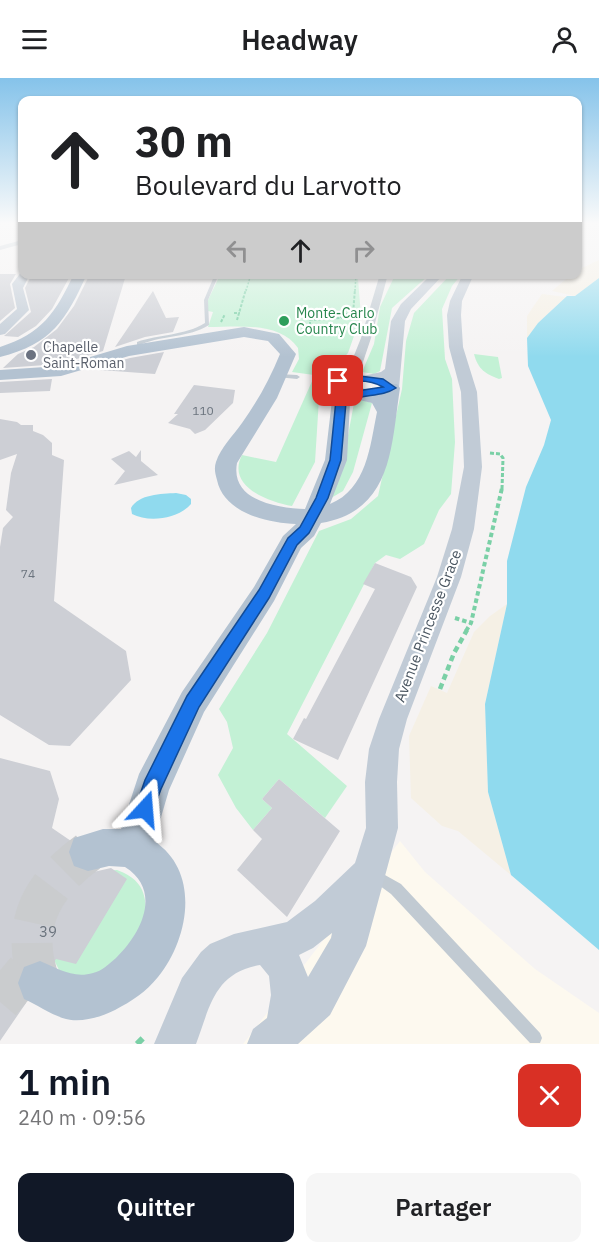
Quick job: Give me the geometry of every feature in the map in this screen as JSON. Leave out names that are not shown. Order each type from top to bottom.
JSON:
[{"type":"main road","points":[[0,358],[42,335],[58,320],[78,279]]},
{"type":"main road","points":[[0,386],[139,349],[233,333],[260,333],[278,340],[288,354],[279,376],[253,422],[228,459],[225,472],[229,485],[246,503],[262,511],[305,518],[331,514],[349,506],[363,494],[370,479],[392,378],[354,386],[341,400],[338,446],[331,478],[305,530],[292,542],[264,594],[193,702],[152,787],[133,849]]},
{"type":"main road","points":[[0,352],[18,347]]},
{"type":"main road","points":[[0,375],[61,371]]},
{"type":"main road","points":[[354,386],[383,402],[386,411]]},
{"type":"main road","points":[[40,983],[50,994],[69,1004],[92,1004],[116,994],[138,976],[155,952],[164,925],[166,898],[160,876],[150,861],[133,849],[118,846],[88,852]]},
{"type":"street","points":[[0,331],[23,310],[23,304],[16,288],[21,279]]},
{"type":"street","points":[[354,386],[354,364],[363,349],[382,279]]},
{"type":"street","points":[[392,378],[398,321],[405,307],[434,279]]},
{"type":"street","name":"Avenue Princesse Grace","points":[[275,1039],[316,1001],[347,946],[382,828],[381,782],[384,749],[393,719],[449,577],[468,504],[473,467],[469,392],[456,347],[454,315],[456,301],[467,279]]},
{"type":"street","points":[[182,1035],[198,989],[213,966],[243,948],[281,942],[299,936],[370,872]]},
{"type":"street","points":[[261,945],[273,951],[283,961],[290,978],[291,1004],[275,1039]]},
{"type":"lane","points":[[139,349],[139,343],[148,339],[192,331],[207,324],[206,300],[215,279]]},
{"type":"lane","points":[[279,376],[297,376]]},
{"type":"lane","points":[[370,872],[396,889],[535,1038]]},
{"type":"path","points":[[238,318],[250,279]]},
{"type":"path","points":[[310,325],[310,320],[341,318],[341,314],[353,314],[356,279]]},
{"type":"path","points":[[234,313],[240,313]]},
{"type":"path","points":[[221,321],[225,314]]},
{"type":"path","points":[[440,689],[454,653],[471,623],[502,490],[503,458],[500,454],[485,452]]},
{"type":"path","points":[[448,616],[471,623]]},
{"type":"shaded area","points":[[400,841],[425,872],[535,969],[599,1013],[599,1044],[243,1044]]},
{"type":"green space","name":"Monte-Carlo Country Club","points":[[218,279],[358,279],[361,316],[348,353],[320,383],[315,462],[292,506],[272,501],[252,491],[244,484],[239,466],[242,455],[276,462],[317,370],[314,375],[292,372],[299,359],[298,348],[280,333],[257,327],[208,327],[213,312],[208,311],[208,300]]},
{"type":"green space","points":[[393,279],[425,279],[392,308],[380,371],[374,374],[362,372],[374,344],[380,307]]},
{"type":"green space","points":[[446,279],[458,279],[452,286],[442,309],[445,359],[452,379],[455,442],[451,494],[439,510],[424,544],[400,559],[386,555],[375,563],[287,734],[347,786],[325,818],[279,779],[262,799],[272,808],[253,830],[236,808],[218,775],[233,748],[227,722],[219,709],[267,633],[319,531],[351,519],[378,496],[402,389],[406,341],[414,313]]},
{"type":"green space","points":[[474,354],[498,357],[502,378],[499,379],[486,373],[478,364]]},
{"type":"green space","points":[[359,399],[372,403],[353,472],[343,491],[326,501],[347,441],[354,403]]},
{"type":"green space","points":[[117,870],[135,880],[144,894],[146,930],[90,984],[60,972],[52,956],[103,871]]},
{"type":"sand","points":[[599,267],[599,278],[575,296],[552,291],[566,279],[582,279],[582,268]]},
{"type":"sand","points":[[542,294],[566,297],[538,323],[527,338],[527,316]]},
{"type":"sand","points":[[507,604],[485,704],[488,792],[511,875],[458,831],[442,826],[411,798],[409,736],[431,686],[447,693],[474,632],[490,616]]},
{"type":"water","points":[[599,278],[599,950],[511,875],[488,792],[485,704],[507,604],[507,561],[526,487],[544,445],[551,420],[528,366],[527,338],[538,323],[567,296],[575,296]]},
{"type":"water","points":[[176,493],[186,495],[191,499],[191,504],[179,513],[155,519],[132,514],[131,508],[145,497]]},
{"type":"building","points":[[0,274],[16,274],[10,284],[15,308],[0,321]]},
{"type":"building","points":[[30,279],[68,279],[52,309],[36,326],[18,337],[4,336],[31,312],[25,288]]},
{"type":"building","points":[[88,279],[125,279],[103,351],[60,364],[3,368],[18,354],[34,347],[57,329],[74,306]]},
{"type":"building","points":[[153,291],[166,318],[179,317],[173,332],[145,337],[115,347]]},
{"type":"building","points":[[164,352],[155,374],[100,370],[102,366],[130,358]]},
{"type":"building","points":[[52,379],[50,391],[0,393],[0,382]]},
{"type":"building","points":[[194,385],[235,390],[233,403],[205,430],[195,434],[190,429],[168,423],[178,414],[174,414]]},
{"type":"building","points":[[0,419],[21,425],[33,425],[33,431],[43,435],[52,443],[52,455],[64,460],[54,601],[126,651],[131,680],[70,746],[49,745],[0,715],[0,547],[3,528],[13,517],[6,510],[11,473],[17,454],[0,460]]},
{"type":"building","points":[[141,450],[141,461],[158,475],[114,485],[125,471],[111,459],[129,451],[136,457]]},
{"type":"building","points":[[375,563],[411,577],[417,587],[338,760],[293,739],[304,718],[306,719],[375,589],[363,584]]},
{"type":"building","points":[[0,758],[50,771],[59,799],[52,828],[71,841],[67,853],[73,868],[89,873],[111,868],[127,879],[76,964],[56,959],[53,964],[39,959],[22,966],[16,984],[22,1000],[26,1003],[0,1041]]},
{"type":"building","points":[[279,779],[340,831],[287,917],[237,870],[262,839],[253,830],[272,808],[262,799]]},
{"type":"tunnel","points":[[40,983],[32,943],[38,909],[58,879],[88,852]]},
{"type":"tunnel","points":[[0,1002],[32,964]]},
{"type":"place","name":"Monte-Carlo Country Club","points":[[284,321]]},
{"type":"place","name":"Chapelle Saint-Roman","points":[[31,355]]},
{"type":"route","points":[[145,809],[152,787],[193,702],[264,594],[292,542],[305,530],[322,498],[336,460],[341,400],[353,394],[375,393],[391,388],[380,381],[368,379],[346,378],[338,381]]}]
